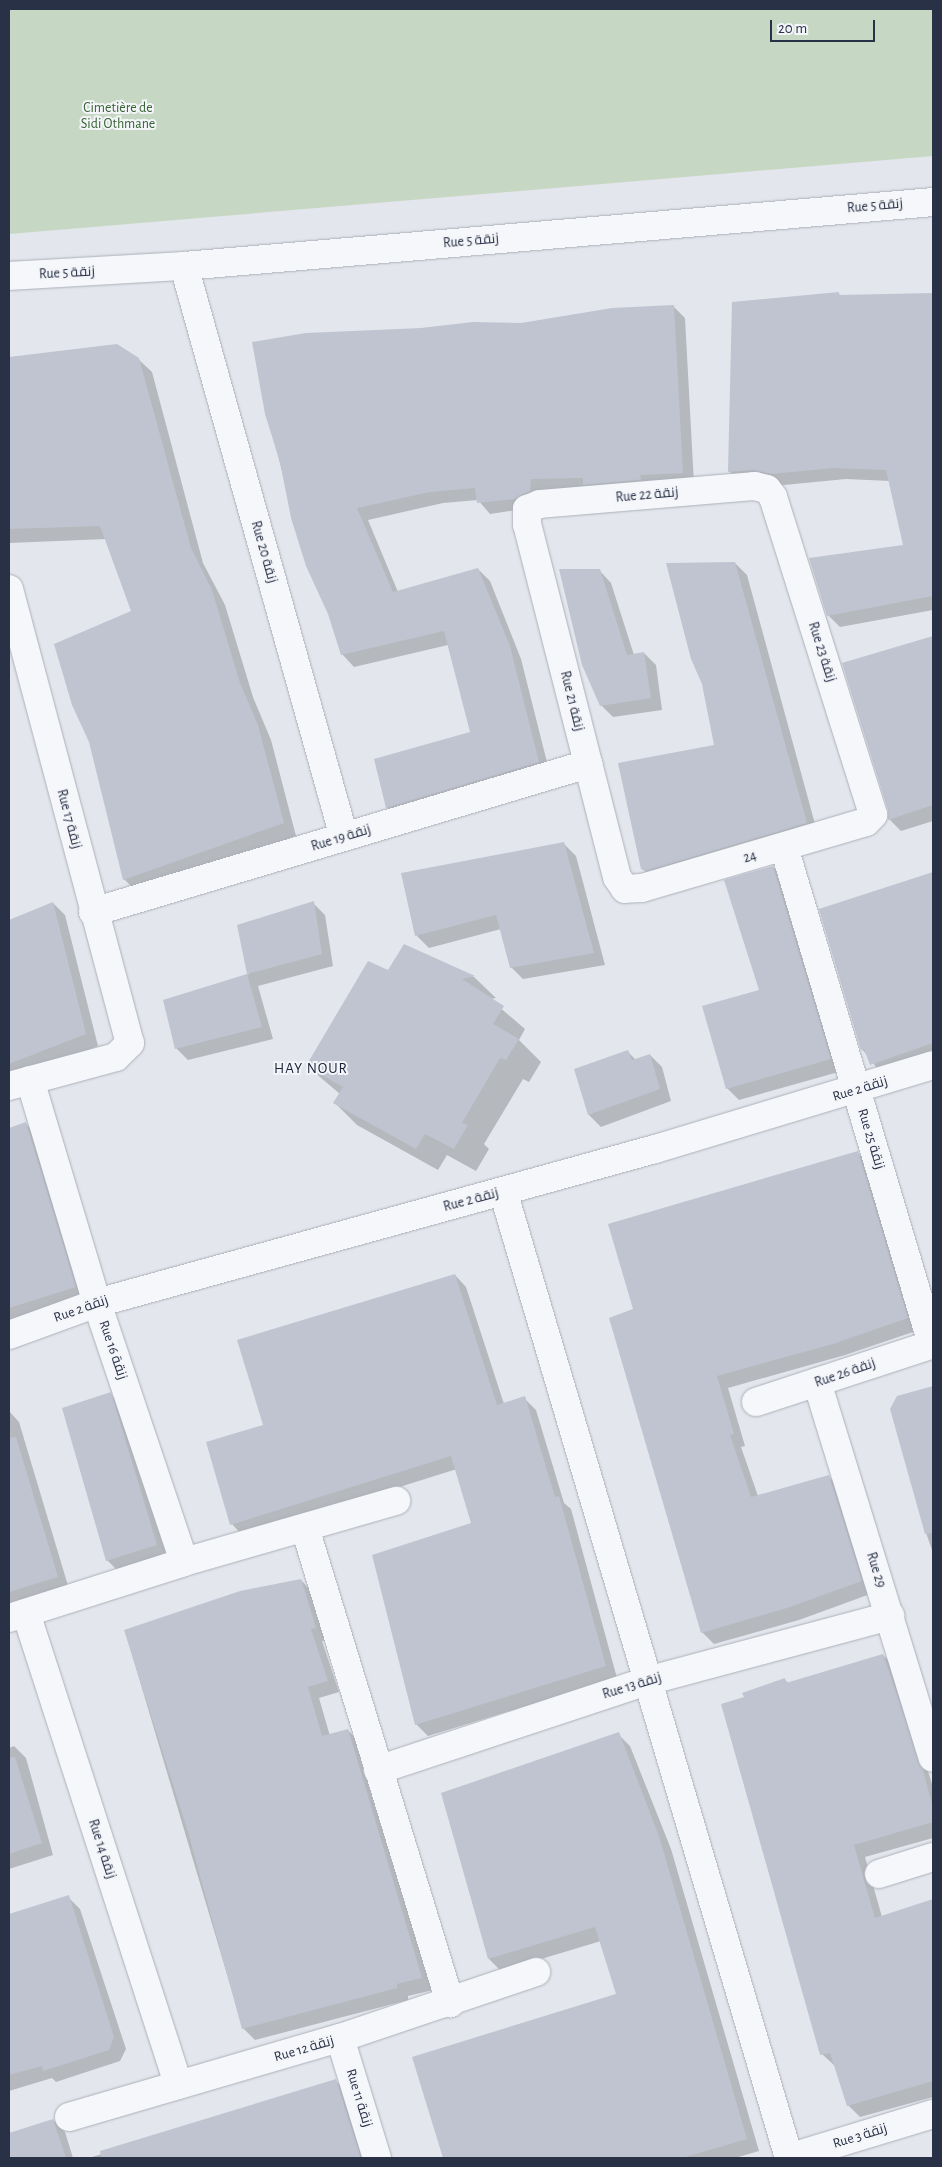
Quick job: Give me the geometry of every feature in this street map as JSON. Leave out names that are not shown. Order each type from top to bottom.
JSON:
[{"type":"street","name":"Rue 5 زنقة","points":[[9,276],[184,266],[933,202]]},
{"type":"street","name":"Rue 20 زنقة","points":[[184,266],[344,838]]},
{"type":"street","name":"Rue 22 زنقة","points":[[527,509],[540,504],[754,486],[767,489]]},
{"type":"street","name":"Rue 23 زنقة","points":[[767,489],[773,498],[873,812],[872,818]]},
{"type":"street","name":"Rue 21 زنقة","points":[[527,509],[527,525],[617,877],[626,889]]},
{"type":"street","name":"Rue 17 زنقة","points":[[9,589],[93,912],[128,1035],[128,1047]]},
{"type":"street","name":"Rue 19 زنقة","points":[[93,912],[588,764]]},
{"type":"street","name":"24","points":[[626,889],[642,888],[784,847],[866,822],[872,818]]},
{"type":"street","name":"Rue 25 زنقة","points":[[784,847],[933,1344]]},
{"type":"street","name":"Rue 16 زنقة","points":[[128,1047],[116,1057],[19,1083],[97,1303],[184,1562]]},
{"type":"street","name":"Rue 2 زنقة","points":[[9,1335],[97,1303],[503,1192],[857,1091],[933,1065]]},
{"type":"street","points":[[503,1192],[789,2158]]},
{"type":"street","name":"Rue 26 زنقة","points":[[756,1402],[933,1344]]},
{"type":"street","name":"Rue 29","points":[[817,1382],[933,1758]]},
{"type":"street","points":[[17,1616],[184,1562],[396,1501]]},
{"type":"street","points":[[305,1528],[450,2003]]},
{"type":"street","name":"Rue 14 زنقة","points":[[17,1616],[178,2085]]},
{"type":"street","name":"Rue 13 زنقة","points":[[378,1770],[647,1681],[890,1616]]},
{"type":"street","points":[[879,1874],[933,1857]]},
{"type":"street","name":"Rue 12 زنقة","points":[[69,2117],[340,2038],[450,2003],[536,1972]]},
{"type":"street","name":"Rue 11 زنقة","points":[[340,2038],[377,2158]]},
{"type":"street","name":"Rue 3 زنقة","points":[[789,2158],[933,2114]]},
{"type":"green space","name":"Cimetière de Sidi Othmane","points":[[9,9],[933,9],[933,156],[9,234]]},
{"type":"building","points":[[839,292],[839,295],[933,293],[933,596],[827,616],[809,558],[903,545],[886,470],[833,468],[771,474],[753,470],[728,472],[732,302]]},
{"type":"building","points":[[674,305],[683,473],[640,475],[641,480],[583,485],[583,478],[531,479],[530,491],[515,499],[477,503],[475,488],[430,492],[357,508],[393,592],[478,568],[510,646],[539,762],[386,808],[374,759],[470,732],[444,631],[341,655],[328,614],[306,566],[291,518],[280,462],[265,414],[252,342],[306,333],[421,328],[473,322],[521,323],[612,308]]},
{"type":"building","points":[[117,344],[139,358],[191,548],[212,590],[240,683],[258,725],[284,823],[123,880],[89,742],[72,705],[54,644],[131,611],[100,526],[9,529],[9,357]]},
{"type":"building","points":[[735,562],[807,823],[646,871],[641,869],[618,763],[714,745],[702,684],[691,659],[666,563]]},
{"type":"building","points":[[559,569],[600,569],[627,655],[644,652],[651,698],[600,706],[582,665]]},
{"type":"building","points":[[933,636],[933,805],[888,820],[888,810],[842,663]]},
{"type":"building","points":[[564,842],[594,953],[510,968],[496,915],[415,936],[401,873]]},
{"type":"building","points":[[773,866],[831,1059],[726,1089],[702,1006],[759,990],[724,880]]},
{"type":"building","points":[[933,872],[933,1043],[870,1065],[864,1049],[861,1050],[819,909]]},
{"type":"building","points":[[314,901],[322,954],[247,974],[237,925]]},
{"type":"building","points":[[53,902],[86,1034],[9,1064],[9,920]]},
{"type":"building","points":[[404,944],[475,976],[462,979],[504,1006],[493,1024],[519,1039],[506,1060],[500,1058],[462,1123],[468,1125],[454,1149],[425,1134],[416,1149],[333,1103],[343,1087],[306,1066],[368,961],[388,970]]},
{"type":"building","points":[[247,974],[262,1027],[175,1049],[163,1000]]},
{"type":"building","points":[[628,1050],[632,1060],[650,1054],[660,1089],[588,1115],[574,1069]]},
{"type":"building","points":[[26,1122],[76,1287],[9,1308],[9,1128]]},
{"type":"building","points":[[858,1151],[908,1318],[833,1344],[717,1376],[734,1434],[730,1435],[751,1497],[829,1475],[862,1581],[787,1608],[701,1633],[609,1318],[633,1309],[608,1224]]},
{"type":"building","points":[[455,1274],[497,1405],[525,1396],[555,1497],[559,1496],[606,1666],[415,1725],[372,1555],[471,1523],[451,1456],[230,1525],[206,1442],[263,1425],[237,1340]]},
{"type":"building","points":[[933,1386],[933,1533],[925,1534],[890,1409],[897,1396]]},
{"type":"building","points":[[111,1392],[157,1545],[106,1561],[62,1408]]},
{"type":"building","points":[[16,1437],[58,1577],[9,1592],[9,1438]]},
{"type":"building","points":[[301,1579],[316,1628],[311,1629],[328,1681],[308,1687],[322,1736],[348,1729],[422,1978],[397,1984],[397,1988],[242,2029],[188,1832],[124,1630],[240,1591]]},
{"type":"building","points":[[883,1654],[923,1770],[933,1808],[933,1822],[854,1845],[875,1918],[933,1899],[933,2081],[847,2106],[830,2053],[820,2055],[721,1704],[744,1697],[742,1693],[785,1678],[786,1683]]},
{"type":"building","points":[[619,1732],[659,1836],[747,2139],[682,2158],[443,2158],[412,2057],[616,1994],[595,1927],[488,1959],[441,1793]]},
{"type":"building","points":[[15,1757],[42,1843],[9,1854],[9,1758]]},
{"type":"building","points":[[69,1895],[114,2037],[109,2050],[43,2071],[42,2066],[9,2075],[9,1914]]},
{"type":"building","points":[[336,2079],[361,2158],[101,2158],[100,2151]]},
{"type":"building","points":[[53,2119],[66,2158],[9,2158],[9,2133]]},
{"type":"district","name":"HAY NOUR","points":[[311,1069]]}]
